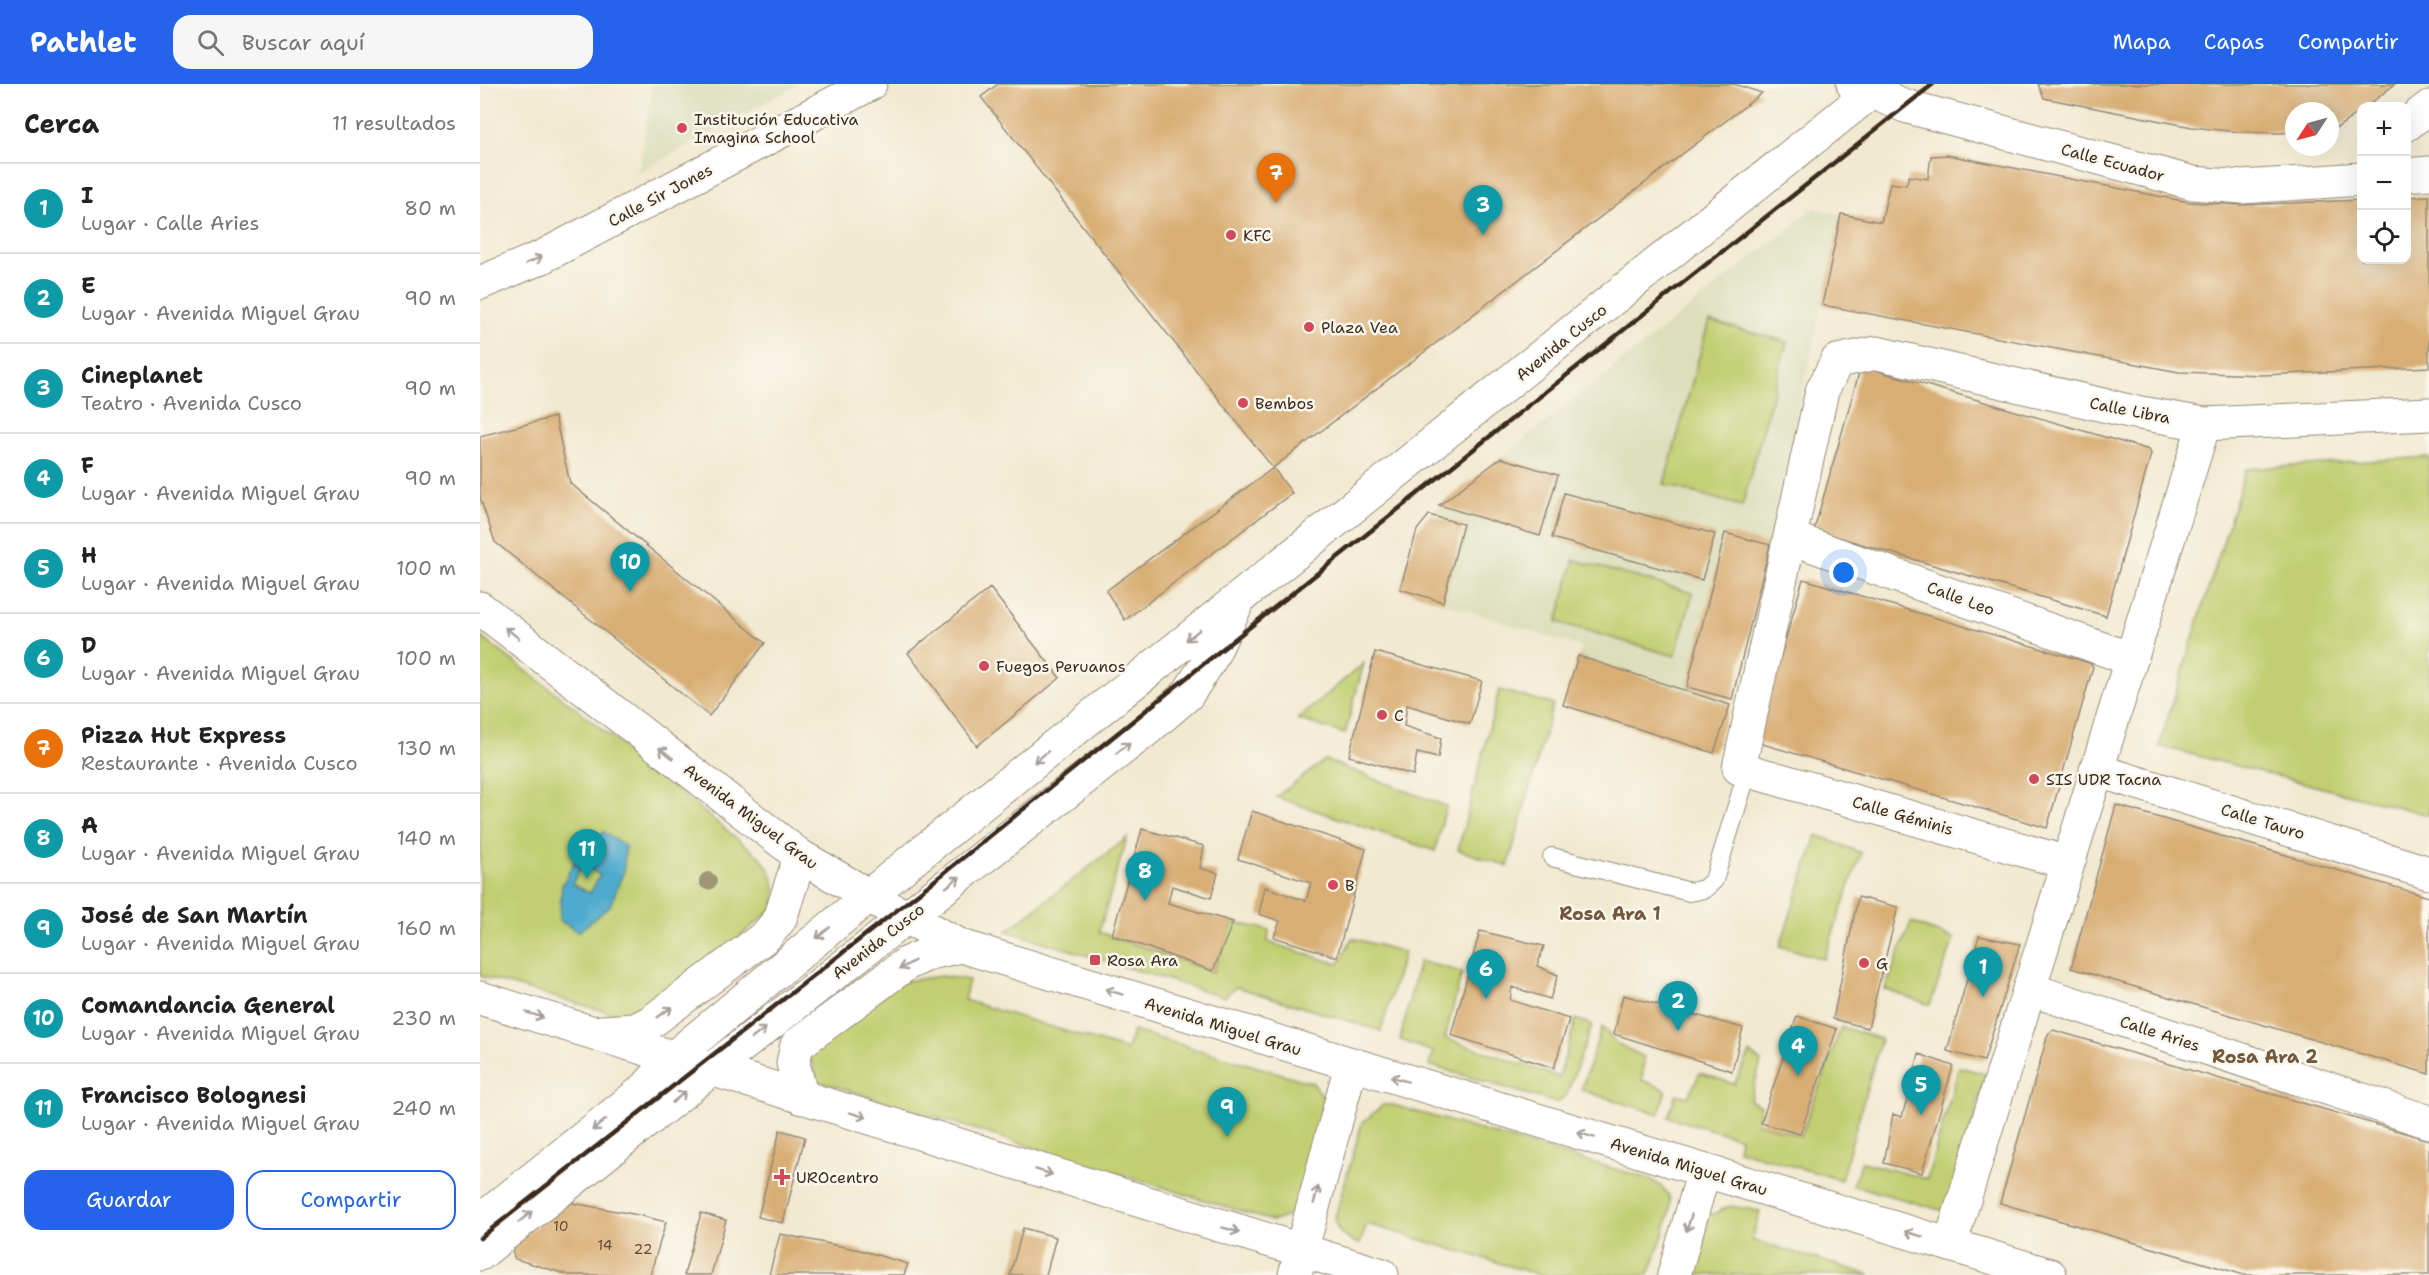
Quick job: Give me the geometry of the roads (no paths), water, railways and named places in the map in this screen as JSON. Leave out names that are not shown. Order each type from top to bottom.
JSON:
[{"type":"main road","name":"Calle Sir Jones","points":[[480,283],[542,257],[870,84]]},
{"type":"main road","name":"Calle Ecuador","points":[[1868,87],[1905,106],[2193,183],[2242,187],[2349,180]]},
{"type":"main road","name":"Avenida Cusco","points":[[480,1221],[645,1089],[673,1058],[868,896],[1868,87]]},
{"type":"main road","points":[[2411,121],[2429,107]]},
{"type":"main road","points":[[2349,180],[2357,167]]},
{"type":"main road","points":[[2411,175],[2429,173]]},
{"type":"main road","name":"Calle Libra","points":[[1791,537],[1822,391],[1836,361],[1877,353],[2129,411],[2204,424],[2429,414]]},
{"type":"main road","points":[[1950,1245],[2204,424]]},
{"type":"main road","points":[[1743,769],[1791,537]]},
{"type":"main road","name":"Calle Leo","points":[[1791,537],[2131,659]]},
{"type":"main road","name":"Avenida Cusco","points":[[480,1254],[712,1069],[1145,731],[1187,695],[1211,658],[1239,598]]},
{"type":"main road","name":"Avenida Miguel Grau","points":[[480,608],[800,856],[907,918],[962,945],[1351,1065],[2050,1275]]},
{"type":"main road","name":"Calle Géminis","points":[[1743,769],[2068,863]]},
{"type":"main road","name":"Calle Tauro","points":[[2097,770],[2429,873]]},
{"type":"main road","points":[[591,1032],[634,1029],[651,1022],[766,936],[780,919],[800,856]]},
{"type":"main road","points":[[802,1098],[793,1063],[797,1045],[906,964],[930,953],[962,945]]},
{"type":"main road","name":"Calle Aries","points":[[2029,989],[2429,1122]]},
{"type":"main road","points":[[480,998],[802,1098],[1298,1263],[1382,1275]]},
{"type":"main road","points":[[1298,1263],[1351,1065]]},
{"type":"main road","points":[[1674,1275],[1704,1171]]},
{"type":"lane","points":[[1552,857],[1690,892],[1704,889],[1714,880],[1743,769]]},
{"type":"water","points":[[604,832],[625,846],[624,871],[610,906],[578,932],[559,920],[562,885],[576,859]],"holes":[[[582,866],[600,875],[590,893],[572,884]]]},
{"type":"railway","points":[[480,1238],[939,877],[1933,84]]},
{"type":"place","name":"Institución Educativa Imagina School","points":[[682,128]]},
{"type":"place","name":"Pizza Hut Express","points":[[1276,203]]},
{"type":"place","name":"KFC","points":[[1231,235]]},
{"type":"place","name":"Cineplanet","points":[[1483,235]]},
{"type":"place","name":"Plaza Vea","points":[[1309,327]]},
{"type":"place","name":"Bembos","points":[[1243,403]]},
{"type":"place","name":"Comandancia General","points":[[630,592]]},
{"type":"place","name":"Fuegos Peruanos","points":[[984,666]]},
{"type":"place","name":"C","points":[[1382,715]]},
{"type":"place","name":"SIS UDR Tacna","points":[[2034,779]]},
{"type":"place","name":"Francisco Bolognesi","points":[[587,879]]},
{"type":"place","name":"B","points":[[1333,885]]},
{"type":"place","name":"A","points":[[1145,901]]},
{"type":"place","name":"Rosa Ara","points":[[1095,960]]},
{"type":"place","name":"G","points":[[1864,963]]},
{"type":"place","name":"I","points":[[1983,997]]},
{"type":"place","name":"D","points":[[1486,999]]},
{"type":"place","name":"E","points":[[1678,1031]]},
{"type":"place","name":"F","points":[[1798,1076]]},
{"type":"place","name":"H","points":[[1921,1115]]},
{"type":"place","name":"José de San Martín","points":[[1227,1137]]},
{"type":"place","name":"UROcentro","points":[[782,1177]]},
{"type":"district","name":"Rosa Ara 1","points":[[1610,914]]},
{"type":"district","name":"Rosa Ara 2","points":[[2265,1057]]}]
